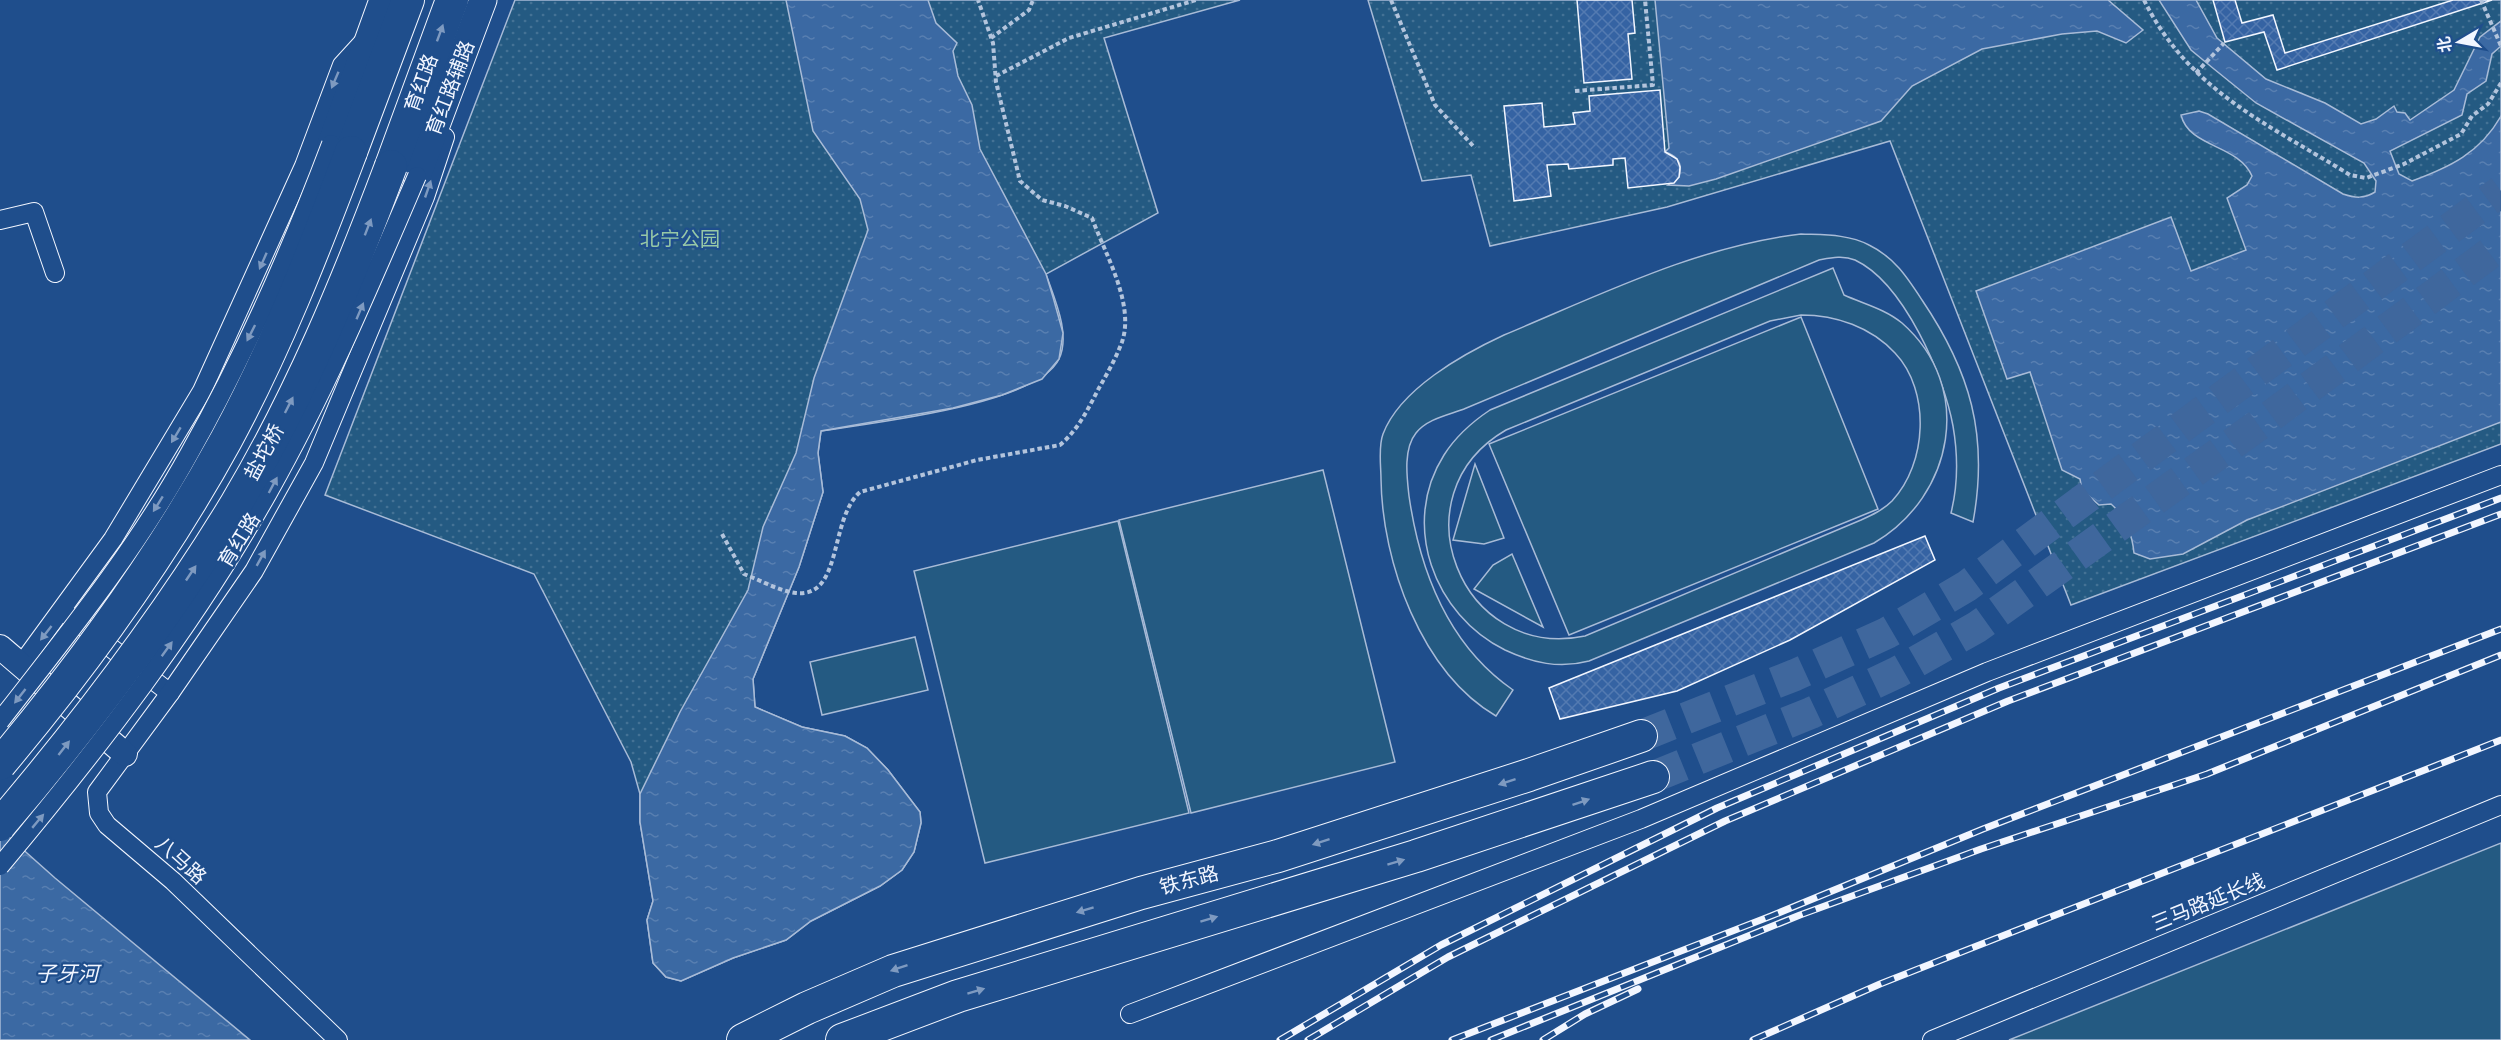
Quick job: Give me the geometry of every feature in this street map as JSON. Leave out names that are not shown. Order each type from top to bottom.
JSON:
[{"type":"highway","name":"育红路","points":[[341,148],[408,0]]},
{"type":"highway","name":"育红路","points":[[404,171],[452,0]]},
{"type":"highway","name":"盐坨桥","points":[[0,764],[127,600],[175,526],[221,448],[302,279],[341,148]]},
{"type":"highway","name":"盐坨桥","points":[[0,825],[103,699],[236,504],[308,369],[356,260],[404,171]]},
{"type":"highway","name":"铁东路","points":[[743,1040],[835,994],[893,971],[1142,893],[1278,856],[1529,776],[1641,736]]},
{"type":"highway","points":[[843,1040],[958,996],[1448,846],[1653,777]]},
{"type":"main road","points":[[341,148],[370,34],[383,0]]},
{"type":"main road","name":"育红路辅路","points":[[404,171],[461,59],[483,0]]},
{"type":"street","points":[[21,665],[63,611],[113,539],[202,390],[304,166],[342,65],[370,34]]},
{"type":"street","name":"八马路","points":[[338,1040],[173,881],[107,825],[99,813],[98,792],[254,571],[314,463],[425,197],[454,110],[461,59]]},
{"type":"street","name":"育红路","points":[[0,722],[97,597],[189,454],[341,148]]},
{"type":"street","name":"育红路","points":[[0,866],[71,781],[175,638],[268,493],[345,345],[404,171]]},
{"type":"street","points":[[0,220],[34,212],[55,273]]},
{"type":"street","points":[[1130,1014],[1641,819],[1987,672],[2501,475]]},
{"type":"street","points":[[63,611],[170,693]]},
{"type":"street","points":[[0,647],[125,754]]},
{"type":"street","name":"三马路延长线","points":[[1932,1040],[2501,805]]},
{"type":"path","points":[[722,534],[744,574],[794,592],[807,592],[825,582],[831,570],[842,518],[853,498],[860,492],[977,460],[1060,445],[1070,436],[1083,417],[1122,342],[1125,322],[1120,294],[1092,218],[1042,200],[1020,181],[996,76],[991,38],[978,0]]},
{"type":"path","points":[[991,38],[1029,10],[1033,0]]},
{"type":"path","points":[[996,76],[1069,38],[1196,0]]},
{"type":"path","points":[[1391,0],[1435,105],[1475,148]]},
{"type":"path","points":[[1575,91],[1653,85],[1645,0]]},
{"type":"path","points":[[2144,0],[2169,42],[2196,73],[2226,100],[2350,175],[2366,177],[2404,164],[2461,134],[2472,116],[2488,104],[2501,83]]},
{"type":"path","points":[[2481,0],[2501,46]]},
{"type":"path","points":[[2196,73],[2224,43]]},
{"type":"green space","name":"北宁公园","points":[[515,0],[1240,0],[1104,38],[1158,213],[1046,274],[1060,316],[1063,339],[1059,359],[1044,375],[1019,389],[987,400],[912,417],[821,431],[818,453],[823,492],[799,567],[753,679],[755,707],[802,727],[845,736],[867,748],[888,770],[920,812],[921,823],[914,852],[902,870],[880,886],[811,921],[786,940],[733,958],[681,981],[666,977],[653,963],[647,920],[653,901],[640,822],[640,794],[631,762],[534,574],[325,495]]},
{"type":"green space","points":[[1368,0],[2501,0],[2501,444],[2071,605],[1890,141],[1667,207],[1490,246],[1471,175],[1422,181]]},
{"type":"green space","points":[[1801,234],[1827,235],[1861,241],[1886,255],[1905,276],[1939,326],[1963,379],[1972,405],[1977,432],[1979,461],[1973,522],[1951,513],[1957,470],[1953,426],[1941,382],[1919,333],[1905,309],[1873,272],[1855,260],[1837,257],[1819,260],[1438,418],[1426,424],[1416,433],[1409,447],[1407,472],[1409,496],[1421,552],[1441,605],[1454,629],[1490,672],[1513,690],[1496,716],[1470,697],[1447,672],[1427,644],[1398,579],[1383,511],[1380,462],[1381,439],[1391,418],[1403,402],[1434,375],[1470,352],[1504,335],[1650,274],[1687,261],[1763,240]]},
{"type":"green space","points":[[1833,268],[1844,295],[1895,318],[1925,349],[1940,378],[1946,408],[1945,439],[1937,470],[1922,498],[1901,523],[1874,543],[1589,661],[1567,664],[1546,663],[1515,655],[1480,634],[1459,614],[1443,591],[1431,565],[1425,538],[1425,510],[1431,482],[1444,455],[1454,442],[1490,410]],"holes":[[[1801,315],[1840,320],[1875,336],[1895,353],[1907,369],[1915,387],[1920,427],[1918,448],[1904,486],[1889,504],[1861,520],[1585,636],[1541,637],[1505,624],[1476,599],[1457,567],[1449,531],[1454,493],[1472,459],[1506,430],[1770,321]]]},
{"type":"green space","points":[[1801,317],[1878,509],[1569,635],[1489,444]]},
{"type":"green space","points":[[1475,464],[1504,538],[1484,544],[1453,540]]},
{"type":"green space","points":[[1323,470],[1395,762],[1191,813],[1119,520]]},
{"type":"green space","points":[[1118,521],[1189,813],[985,863],[914,571]]},
{"type":"green space","points":[[1512,554],[1543,627],[1474,589],[1493,565]]},
{"type":"green space","points":[[915,637],[928,690],[822,715],[810,662]]},
{"type":"green space","points":[[2501,843],[2501,1040],[2009,1040]]},
{"type":"water","points":[[786,0],[928,0],[936,23],[957,43],[953,51],[958,76],[972,105],[980,149],[1046,274],[1063,333],[1059,359],[1042,379],[1002,395],[953,408],[821,431],[818,453],[823,492],[799,567],[753,679],[755,707],[802,727],[845,736],[867,748],[888,770],[920,812],[921,823],[914,852],[902,870],[880,886],[811,921],[786,940],[733,958],[681,981],[666,977],[653,963],[647,920],[653,901],[640,822],[640,794],[680,712],[748,590],[763,527],[796,453],[814,378],[868,230],[860,199],[813,131]]},
{"type":"water","points":[[1655,0],[2108,0],[2143,30],[2126,43],[2097,31],[2062,34],[1982,49],[1912,86],[1881,121],[1716,179],[1689,186],[1668,185],[1679,177],[1680,164],[1676,158],[1665,152],[1669,148]]},
{"type":"water","points":[[2159,0],[2196,0],[2217,38],[2266,79],[2325,103],[2361,124],[2376,119],[2394,106],[2397,112],[2405,113],[2410,120],[2454,90],[2480,37],[2501,21],[2501,46],[2492,54],[2486,81],[2467,94],[2462,115],[2390,151],[2399,174],[2412,181],[2451,164],[2474,149],[2493,129],[2501,116],[2501,422],[2247,520],[2183,554],[2150,559],[2134,553],[2132,539],[2121,514],[2111,504],[2099,505],[2082,490],[2080,479],[2062,470],[2030,372],[2007,379],[1976,291],[2171,217],[2191,271],[2246,250],[2227,198],[2247,185],[2252,176],[2236,158],[2194,134],[2186,126],[2181,115],[2199,111],[2208,114],[2343,194],[2355,197],[2367,196],[2375,192],[2376,181],[2364,163],[2256,103],[2191,50]]},
{"type":"water","name":"子牙河","points":[[0,829],[55,878],[250,1040],[0,1040]]},
{"type":"building","points":[[1577,0],[1632,0],[1635,33],[1628,34],[1632,79],[1584,83]]},
{"type":"building","points":[[2213,0],[2235,0],[2242,23],[2273,15],[2285,53],[2453,0],[2492,0],[2277,70],[2264,32],[2225,42]]},
{"type":"building","points":[[1660,90],[1665,152],[1677,159],[1680,167],[1679,177],[1674,183],[1628,188],[1625,158],[1613,159],[1613,165],[1569,169],[1568,164],[1547,165],[1551,196],[1514,201],[1504,106],[1542,103],[1544,127],[1575,124],[1573,113],[1590,111],[1589,96]]},
{"type":"building","points":[[1925,536],[1935,560],[1790,640],[1677,691],[1560,719],[1549,688]]},
{"type":"tunnel","points":[[1641,736],[1795,675],[1887,633],[1967,586],[2501,191]]},
{"type":"tunnel","points":[[1653,777],[1811,713],[1898,672],[1977,627],[2260,424],[2501,245]]},
{"type":"railway","points":[[1280,1040],[1441,945],[1717,808],[1999,688],[2501,498]]},
{"type":"railway","points":[[1308,1040],[1448,957],[1725,821],[2008,701],[2501,514]]},
{"type":"railway","points":[[1452,1040],[1771,916],[1983,829],[2501,629]]},
{"type":"railway","points":[[1491,1040],[1800,915],[1981,849],[2207,774],[2501,655]]},
{"type":"railway","points":[[1753,1040],[1880,984],[2501,740]]},
{"type":"railway","points":[[1543,1040],[1585,1014],[1638,989]]}]
